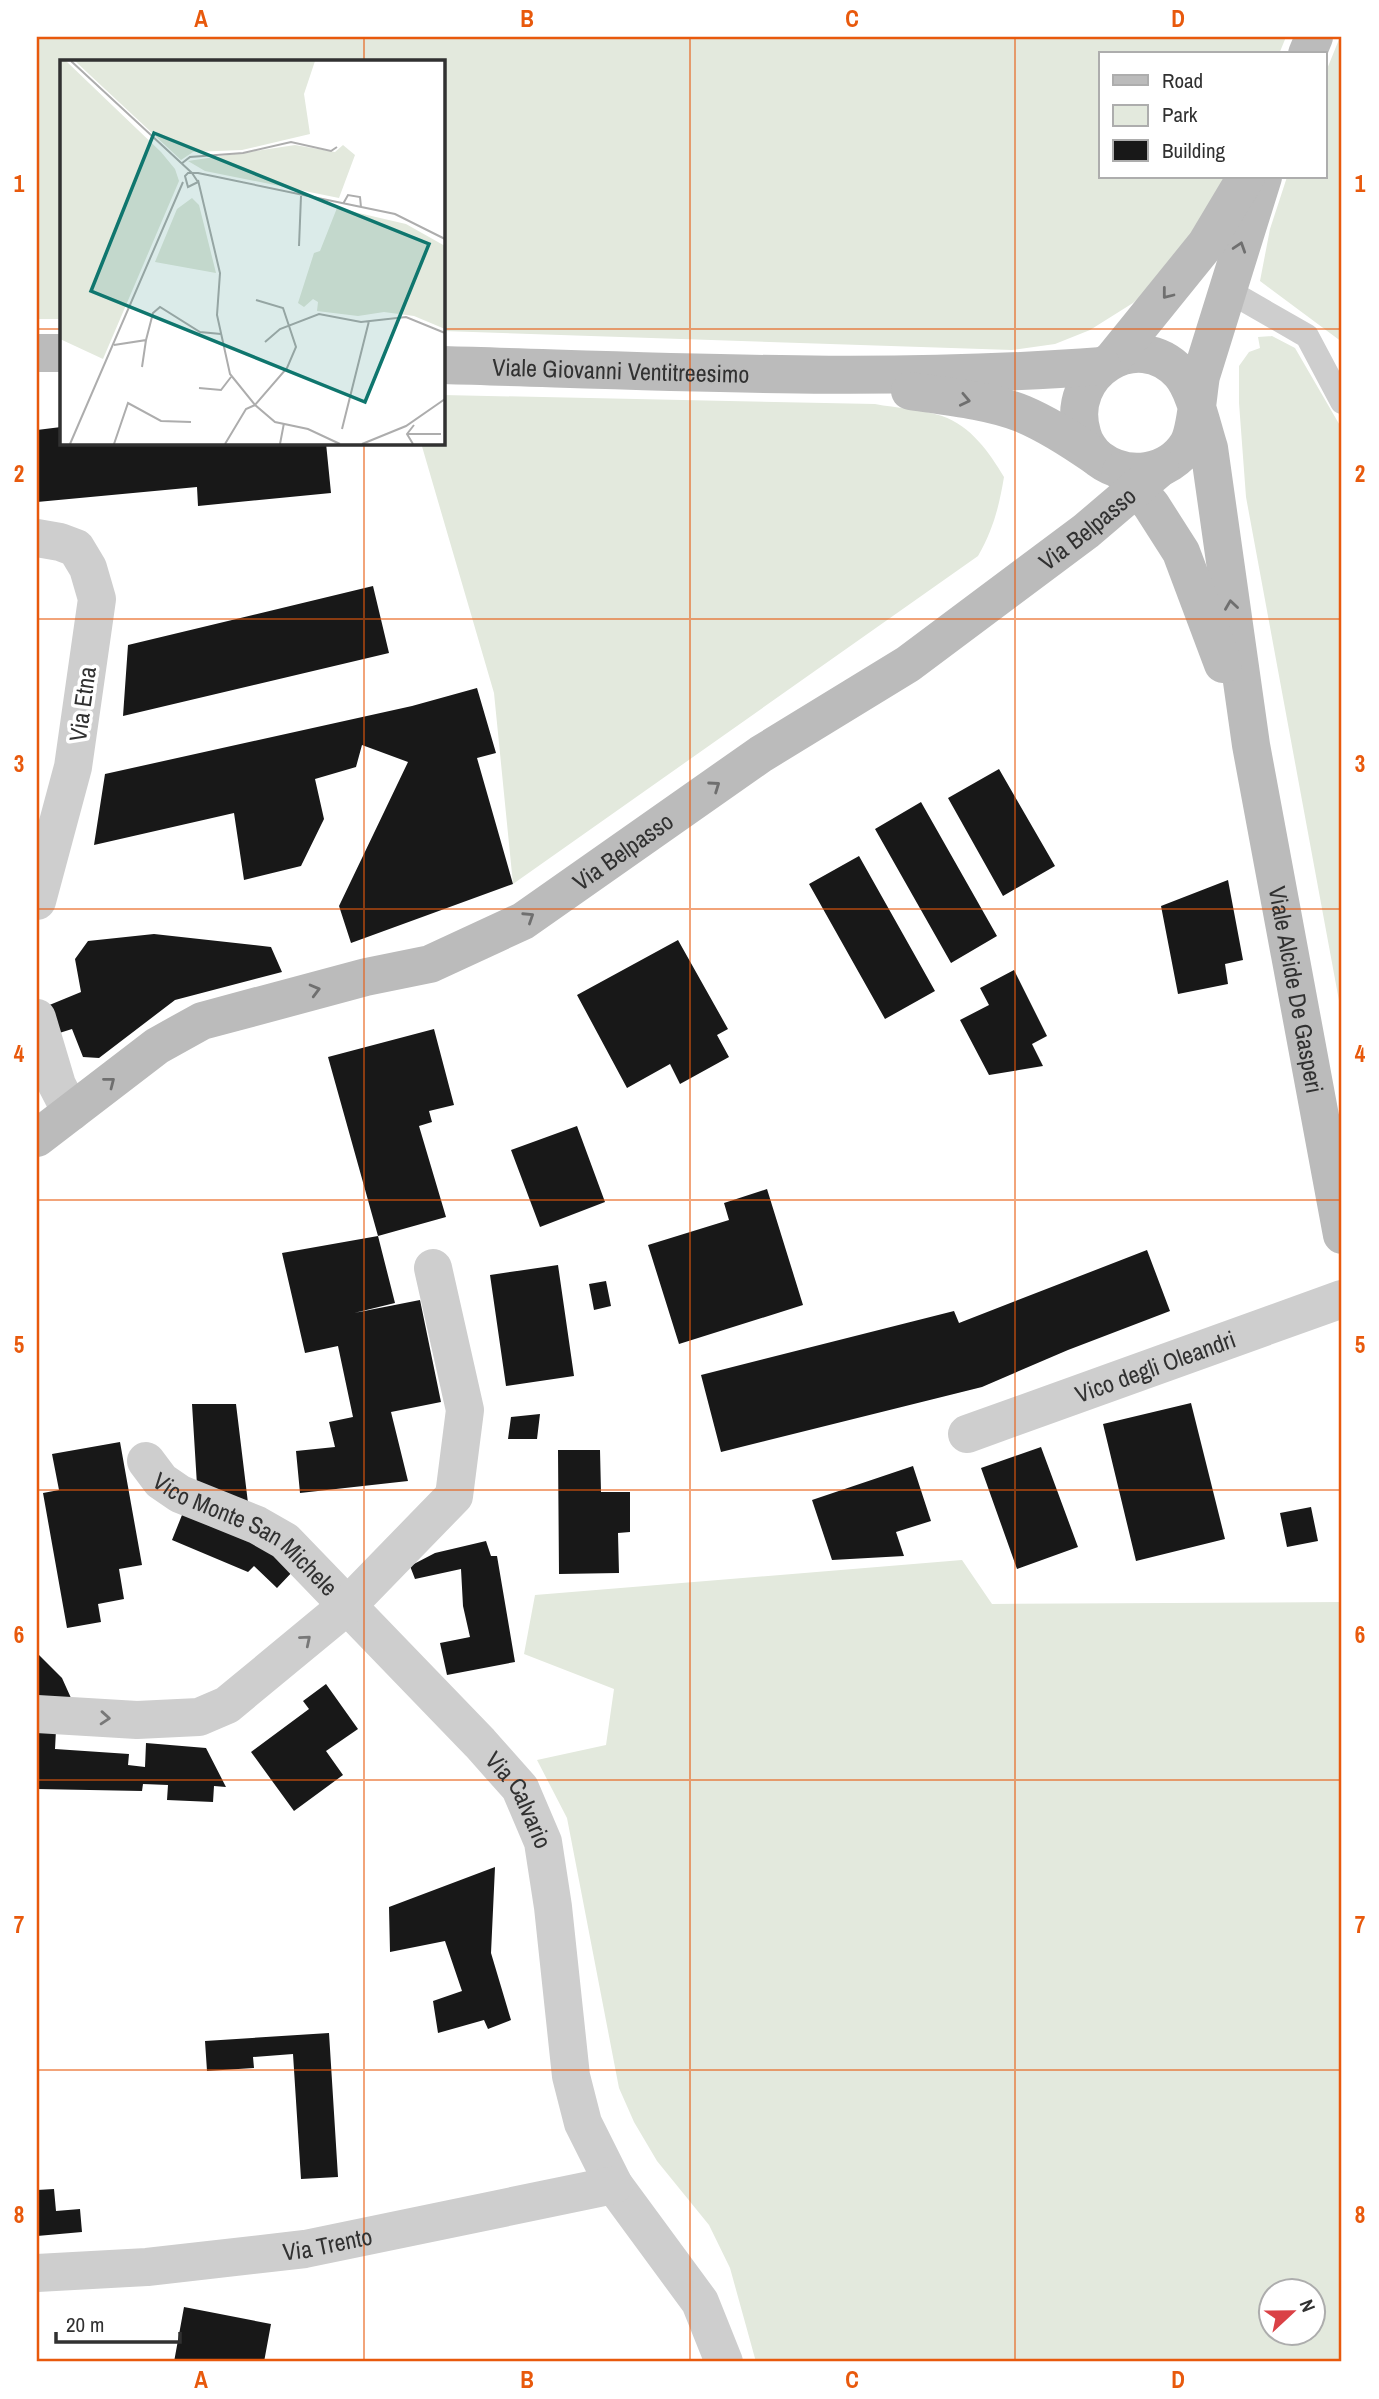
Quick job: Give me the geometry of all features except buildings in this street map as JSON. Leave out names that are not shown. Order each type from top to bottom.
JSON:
[{"type":"main road","points":[[1245,178],[1206,244],[1088,381],[1079,399],[1078,419],[1083,439],[1128,471],[1181,552],[1194,580],[1251,745]]},
{"type":"main road","points":[[801,375],[959,398],[1021,413],[1057,430],[1128,471],[1176,458],[1188,443],[1195,425],[1195,407],[1212,338],[1263,178]]},
{"type":"main road","points":[[1212,338],[1209,448],[1251,745]]},
{"type":"main road","points":[[37,353],[60,353]]},
{"type":"main road","points":[[801,375],[1047,370],[1107,362],[1131,354],[1149,356],[1166,362],[1180,374],[1190,389],[1209,448]]},
{"type":"main road","name":"Viale Giovanni Ventitreesimo","points":[[444,365],[801,375]]},
{"type":"main road","name":"Via Belpasso","points":[[37,1138],[157,1045],[202,1021],[366,976],[430,964],[523,921],[761,754],[908,664],[1086,531],[1128,471]]},
{"type":"main road","points":[[1086,531],[1114,524],[1143,528],[1181,552]]},
{"type":"main road","name":"Viale Alcide De Gasperi","points":[[1251,745],[1342,1235]]},
{"type":"street","name":"Via Etna","points":[[37,538],[60,541],[76,548],[88,568],[97,599],[73,767],[37,901]]},
{"type":"street","points":[[37,1018],[57,1085],[71,1112]]},
{"type":"street","points":[[37,1714],[137,1720],[199,1717],[227,1705],[348,1605],[454,1496],[465,1410],[433,1268]]},
{"type":"street","name":"Vico degli Oleandri","points":[[967,1434],[1342,1299]]},
{"type":"street","name":"Vico Monte San Michele","points":[[146,1461],[161,1481],[180,1494],[257,1525],[285,1541],[348,1605]]},
{"type":"street","name":"Via Calvario","points":[[348,1605],[520,1788],[543,1842],[574,2088],[583,2123],[614,2185],[700,2302],[724,2362]]},
{"type":"street","name":"Via Trento","points":[[37,2273],[147,2267],[305,2249],[614,2185]]},
{"type":"lane","points":[[1227,290],[1307,336],[1342,402]]},
{"type":"green space","points":[[37,37],[1286,37],[1280,52],[1099,52],[1099,178],[1225,178],[1174,267],[1133,303],[1090,330],[1055,344],[1012,350],[444,331],[444,60],[60,60],[60,319],[37,319]]},
{"type":"green space","points":[[1342,37],[1342,342],[1260,281],[1270,229],[1287,178],[1326,178],[1326,72]]},
{"type":"green space","points":[[1272,336],[1295,348],[1342,429],[1342,1017],[1246,497],[1239,366],[1249,352],[1260,348],[1258,337]]},
{"type":"green space","points":[[444,395],[875,404],[926,412],[952,420],[970,433],[985,449],[1004,477],[995,518],[978,556],[513,884],[494,693],[421,444],[444,444]]},
{"type":"green space","points":[[962,1560],[992,1604],[1342,1602],[1342,2362],[756,2362],[730,2268],[709,2225],[657,2161],[634,2122],[619,2088],[567,1818],[537,1760],[606,1745],[614,1689],[524,1654],[535,1595]]}]
